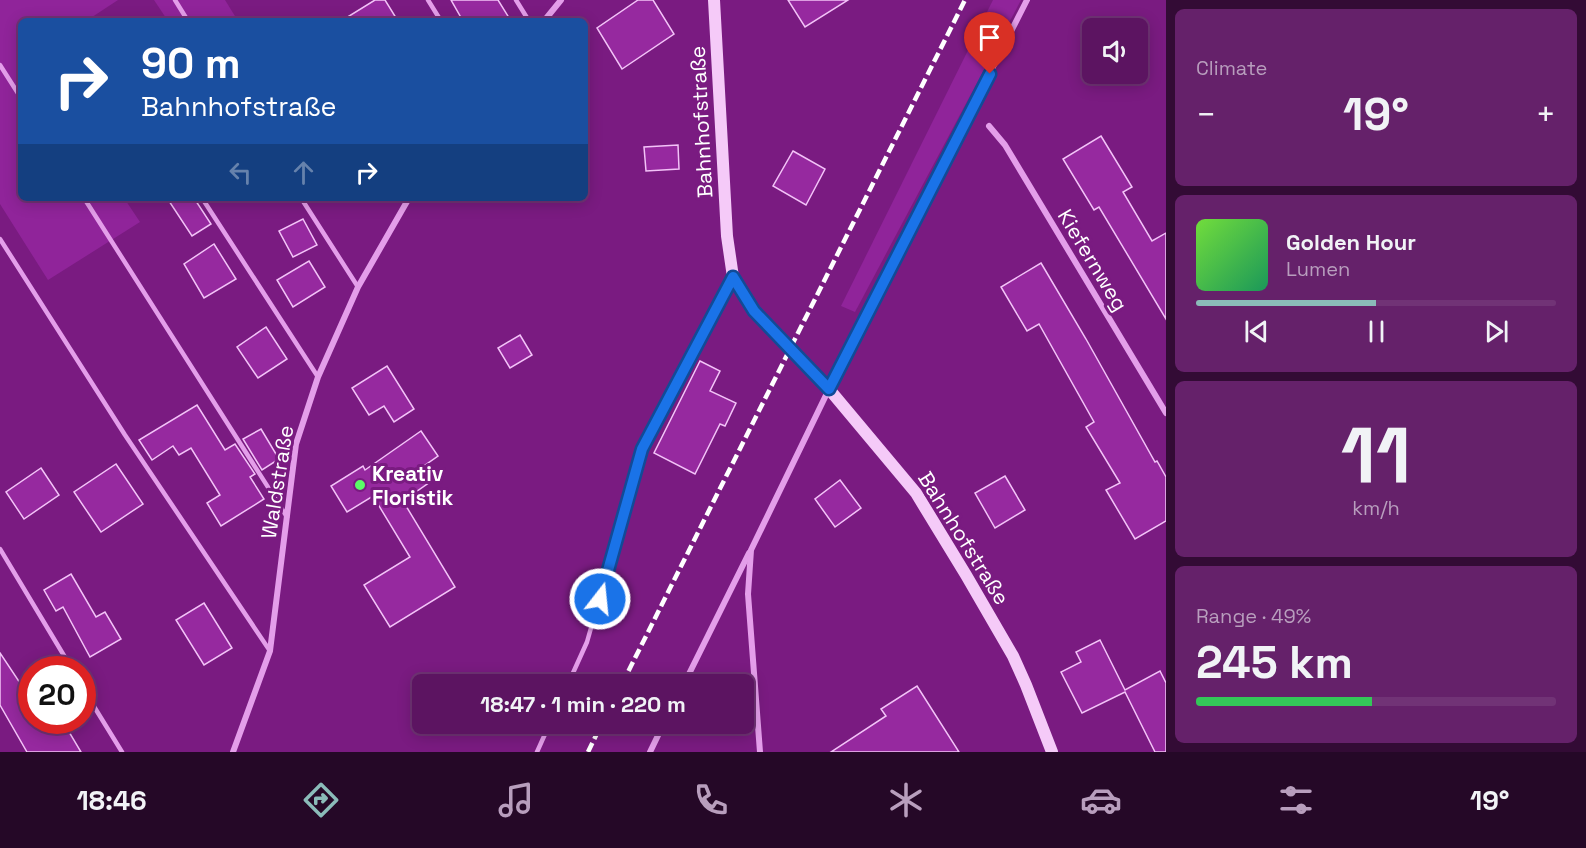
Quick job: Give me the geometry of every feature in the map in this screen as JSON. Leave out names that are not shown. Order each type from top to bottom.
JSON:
[{"type":"main road","name":"Bahnhofstraße","points":[[714,0],[727,236],[733,277],[754,311],[829,389],[916,493],[1012,656],[1052,752]]},
{"type":"street","points":[[546,18],[561,0]]},
{"type":"street","points":[[689,674],[829,389],[1027,0]]},
{"type":"street","name":"Kiefernweg","points":[[989,126],[1005,145],[1166,413]]},
{"type":"street","name":"Waldstraße","points":[[233,752],[270,651],[296,444],[318,377],[358,288],[407,201]]},
{"type":"street","points":[[751,550],[748,594],[760,752]]},
{"type":"street","points":[[650,752],[659,734]]},
{"type":"lane","points":[[175,0],[186,18]]},
{"type":"lane","points":[[428,0],[439,18]]},
{"type":"lane","points":[[516,0],[527,18]]},
{"type":"lane","points":[[0,65],[18,93]]},
{"type":"lane","points":[[86,201],[286,517]]},
{"type":"lane","points":[[204,201],[318,377]]},
{"type":"lane","points":[[303,201],[358,288]]},
{"type":"lane","points":[[0,239],[125,435],[270,651]]},
{"type":"lane","points":[[573,674],[587,642],[642,449],[733,277]]},
{"type":"lane","points":[[0,549],[64,656]]},
{"type":"lane","points":[[96,710],[122,752]]},
{"type":"lane","points":[[537,752],[545,734]]},
{"type":"shaded area","points":[[0,0],[118,0],[91,18],[18,18],[18,201],[126,201],[140,222],[48,280],[0,204]]},
{"type":"shaded area","points":[[154,0],[225,0],[236,18],[166,18]]},
{"type":"shaded area","points":[[993,0],[1021,0],[855,312],[841,306]]},
{"type":"building","points":[[375,0],[385,0],[396,18],[346,18]]},
{"type":"building","points":[[451,0],[498,0],[509,18],[461,18]]},
{"type":"building","points":[[638,0],[653,0],[674,34],[622,69],[597,28]]},
{"type":"building","points":[[788,0],[848,0],[805,27]]},
{"type":"building","points":[[1101,136],[1132,187],[1123,192],[1152,241],[1166,233],[1166,319],[1099,207],[1094,210],[1063,159]]},
{"type":"building","points":[[678,145],[679,169],[646,171],[644,147]]},
{"type":"building","points":[[793,151],[825,169],[806,205],[773,186]]},
{"type":"building","points":[[169,201],[196,201],[211,224],[192,236]]},
{"type":"building","points":[[303,219],[317,245],[293,257],[279,231]]},
{"type":"building","points":[[214,244],[236,279],[204,298],[184,264]]},
{"type":"building","points":[[309,261],[325,287],[293,307],[277,280]]},
{"type":"building","points":[[1041,263],[1155,462],[1157,461],[1166,477],[1166,521],[1135,539],[1106,490],[1120,483],[1086,427],[1094,422],[1039,324],[1027,331],[1001,287]]},
{"type":"building","points":[[266,327],[287,359],[258,378],[237,347]]},
{"type":"building","points":[[520,335],[532,355],[510,368],[498,348]]},
{"type":"building","points":[[700,361],[720,371],[710,391],[736,403],[725,426],[720,424],[695,474],[654,453]]},
{"type":"building","points":[[387,366],[414,409],[394,422],[384,406],[369,415],[352,388]]},
{"type":"building","points":[[197,405],[225,450],[235,444],[255,474],[250,477],[264,499],[221,526],[207,503],[220,495],[191,448],[179,455],[173,446],[152,460],[139,440]]},
{"type":"building","points":[[261,429],[279,459],[262,470],[243,439]]},
{"type":"building","points":[[421,431],[438,456],[421,468],[430,482],[403,501],[455,587],[390,627],[364,585],[410,557],[373,496],[347,512],[331,486],[363,466],[365,470]]},
{"type":"building","points":[[116,464],[143,504],[101,532],[74,492]]},
{"type":"building","points":[[41,468],[59,495],[24,519],[6,492]]},
{"type":"building","points":[[1005,476],[1025,510],[995,528],[975,493]]},
{"type":"building","points":[[840,480],[861,508],[835,527],[815,499]]},
{"type":"building","points":[[71,574],[96,617],[105,612],[121,639],[89,656],[63,607],[56,611],[44,590]]},
{"type":"building","points":[[204,603],[232,648],[204,665],[176,620]]},
{"type":"building","points":[[1100,640],[1125,690],[1160,671],[1166,683],[1166,752],[1155,752],[1125,692],[1082,713],[1061,672],[1081,662],[1076,652]]},
{"type":"building","points":[[0,653],[18,680],[18,734],[70,734],[81,752],[27,752],[0,705]]},
{"type":"building","points":[[917,686],[959,752],[831,752],[886,716],[881,709]]},
{"type":"railway","points":[[627,674],[965,0]]},
{"type":"railway","points":[[588,752],[597,734]]},
{"type":"place","name":"Kreativ Floristik","points":[[360,485]]},
{"type":"route","points":[[600,599],[642,449],[733,277],[754,311],[829,389],[990,74]]}]
